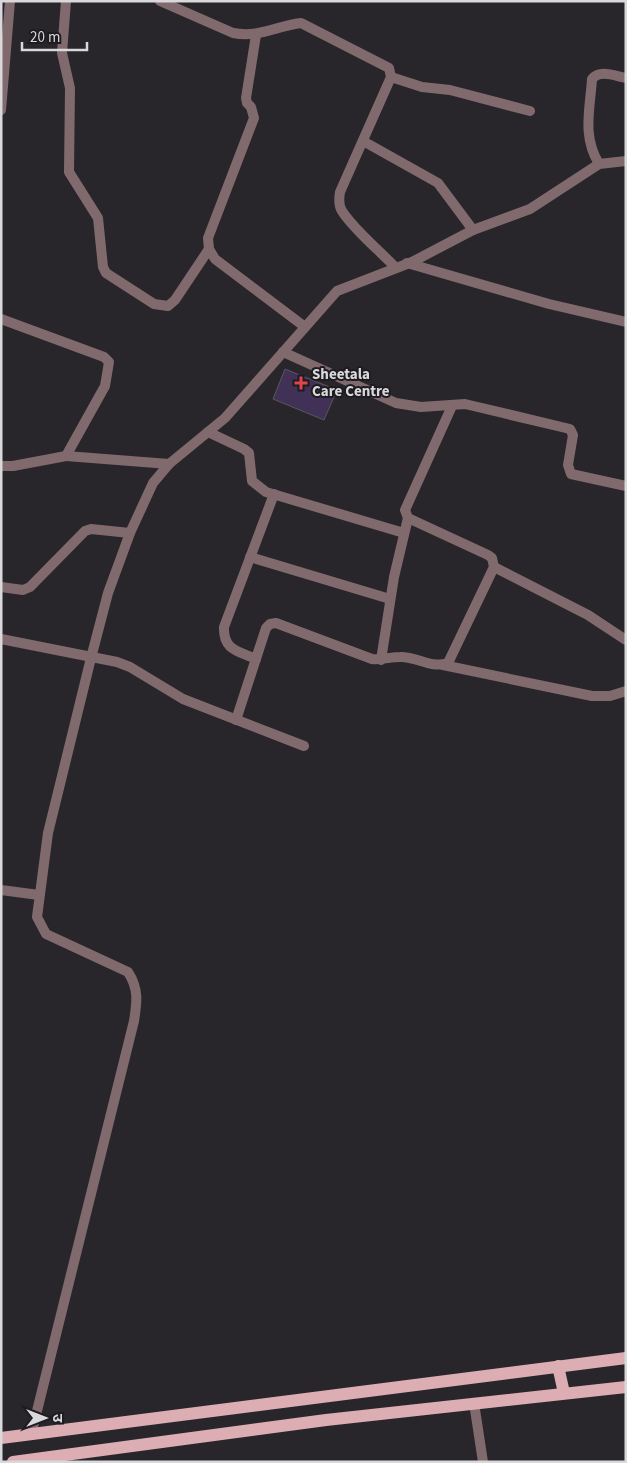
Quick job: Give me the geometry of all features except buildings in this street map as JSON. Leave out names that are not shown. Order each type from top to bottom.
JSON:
[{"type":"main road","points":[[1,1438],[626,1358]]},
{"type":"main road","points":[[558,1366],[564,1393]]},
{"type":"main road","points":[[13,1462],[326,1420],[626,1387]]},
{"type":"street","points":[[1,110],[10,1]]},
{"type":"street","points":[[66,1],[62,53],[70,88],[69,172],[73,182],[98,218],[103,267],[106,273],[154,304],[168,306],[175,300],[209,250]]},
{"type":"street","points":[[160,1],[233,33],[256,35],[301,23],[389,68],[391,77],[340,192],[338,201],[341,209],[396,268]]},
{"type":"street","points":[[256,35],[246,98],[254,118],[208,238],[209,250],[215,259],[305,327]]},
{"type":"street","points":[[599,164],[590,149],[588,138],[592,78],[596,74],[602,73],[626,78]]},
{"type":"street","points":[[391,77],[422,87],[450,90],[530,112]]},
{"type":"street","points":[[363,141],[438,183],[474,230]]},
{"type":"street","points":[[31,1435],[134,1021],[138,997],[135,983],[128,972],[46,934],[37,917],[48,833],[90,658],[108,593],[130,532],[153,483],[169,464],[225,418],[338,291],[396,268],[474,230],[530,209],[599,164],[626,161]]},
{"type":"street","points":[[407,263],[549,304],[626,322]]},
{"type":"street","points":[[1,319],[104,357],[109,362],[105,386],[66,456]]},
{"type":"street","points":[[283,352],[396,403],[421,407],[465,404],[570,430],[573,435],[568,465],[571,474],[626,486]]},
{"type":"street","points":[[381,660],[390,599],[408,518],[405,510],[452,406]]},
{"type":"street","points":[[208,432],[244,448],[248,453],[252,481],[257,487],[274,494],[404,533]]},
{"type":"street","points":[[1,466],[13,466],[66,456],[169,464]]},
{"type":"street","points":[[256,659],[230,648],[225,642],[223,635],[224,627],[274,494]]},
{"type":"street","points":[[408,518],[492,558],[494,568],[453,655],[448,663],[442,665]]},
{"type":"street","points":[[1,587],[22,590],[30,587],[85,531],[91,529],[130,532]]},
{"type":"street","points":[[250,557],[390,599]]},
{"type":"street","points":[[494,568],[588,615],[626,640]]},
{"type":"street","points":[[236,720],[266,628],[270,624],[276,623],[372,659],[381,660],[400,657],[592,696],[610,696],[626,692]]},
{"type":"street","points":[[1,639],[130,667],[183,699],[304,746]]},
{"type":"street","points":[[1,890],[39,895]]},
{"type":"street","points":[[474,1403],[483,1462]]},
{"type":"place","name":"Sheetala Care Centre","points":[[301,383]]}]
